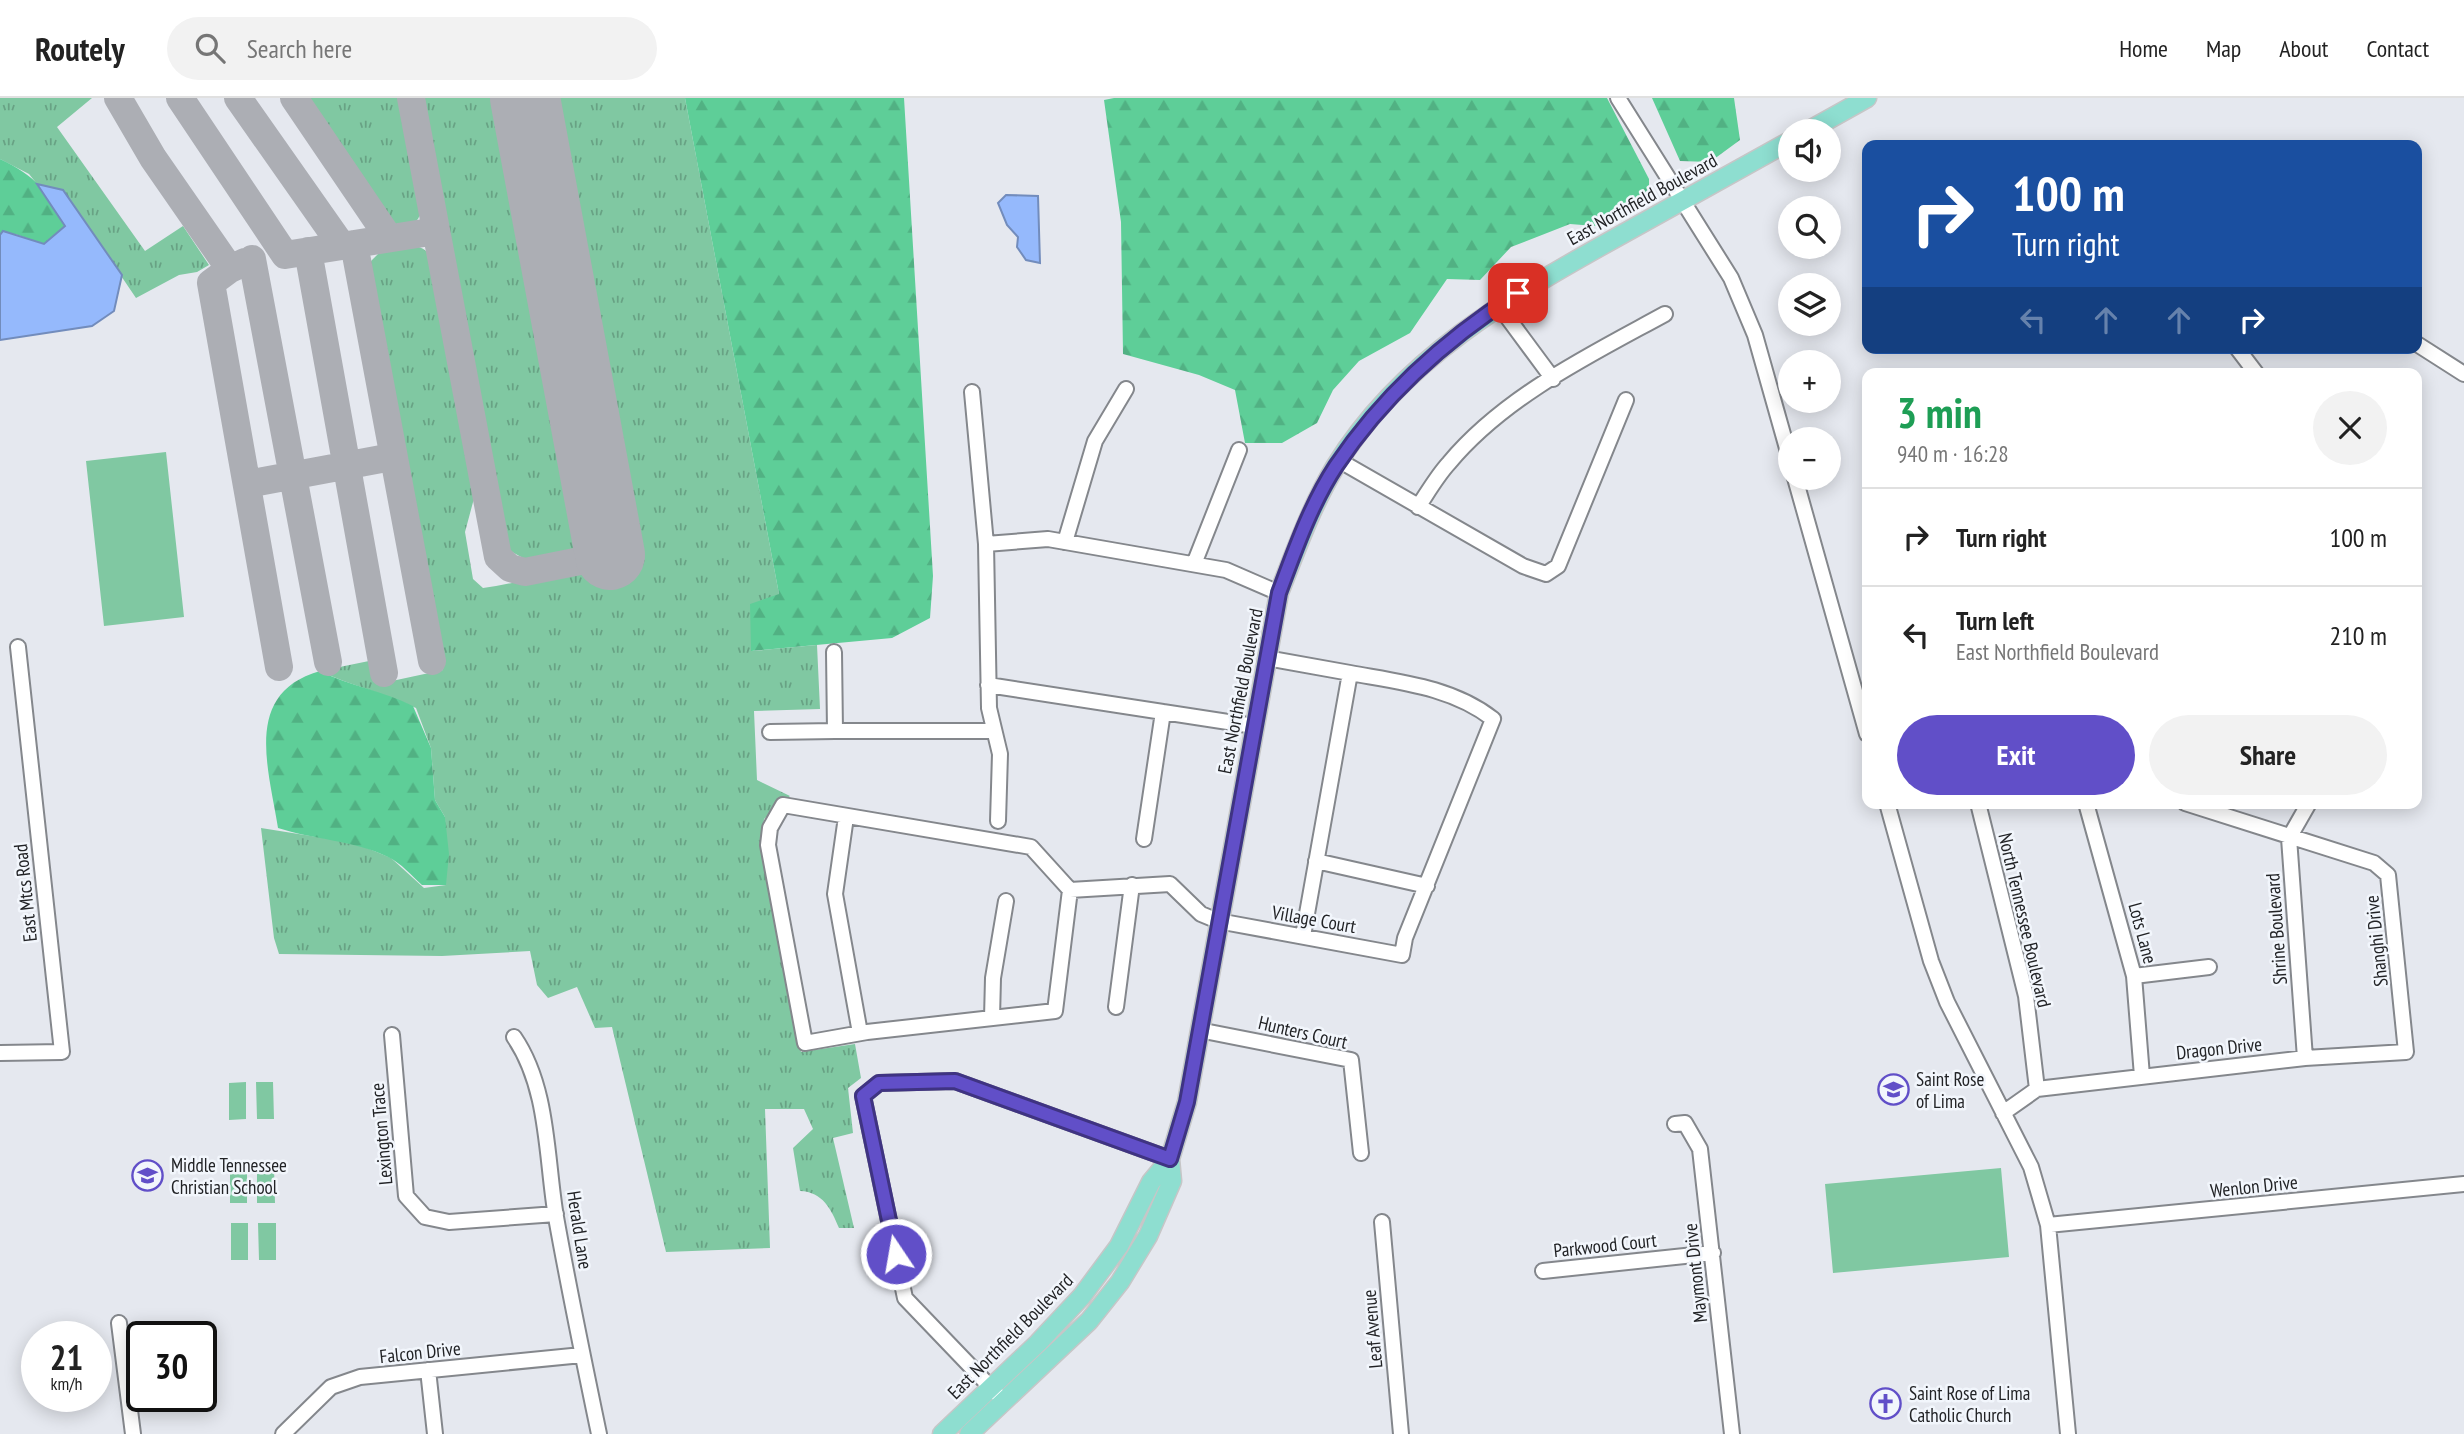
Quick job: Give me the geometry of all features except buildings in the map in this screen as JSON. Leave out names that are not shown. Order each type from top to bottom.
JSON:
[{"type":"main road","points":[[1829,119],[1867,98]]},
{"type":"main road","name":"East Northfield Boulevard","points":[[942,1434],[964,1430],[1004,1401],[1089,1321],[1119,1282],[1148,1236],[1172,1181],[1170,1159],[1187,1102],[1279,593],[1306,522],[1340,461],[1374,413],[1424,360],[1499,306],[1778,148]]},
{"type":"main road","name":"East Northfield Boulevard","points":[[964,1430],[990,1387],[1082,1296],[1119,1246],[1151,1182],[1170,1159]]},
{"type":"street","points":[[1618,98],[1731,278],[1755,335],[1781,427]]},
{"type":"street","points":[[1499,306],[1553,379]]},
{"type":"street","points":[[1418,507],[1449,462],[1493,419],[1553,379],[1665,314]]},
{"type":"street","points":[[2422,347],[2464,374]]},
{"type":"street","points":[[2241,354],[2252,368]]},
{"type":"street","points":[[1065,542],[1095,441],[1126,389]]},
{"type":"street","points":[[972,392],[986,544],[989,708],[1000,754],[998,821]]},
{"type":"street","points":[[1340,461],[1523,566],[1546,574],[1558,566],[1626,400]]},
{"type":"street","points":[[1194,564],[1239,450]]},
{"type":"street","points":[[1798,490],[1862,716]]},
{"type":"street","points":[[986,544],[1048,539],[1226,570],[1279,593]]},
{"type":"street","name":"East Mtcs Road","points":[[0,1053],[62,1052],[18,647]]},
{"type":"street","points":[[834,652],[835,731]]},
{"type":"street","points":[[1267,658],[1434,689],[1479,708],[1493,719],[1427,886],[1316,861]]},
{"type":"street","points":[[1303,936],[1350,673]]},
{"type":"street","points":[[989,685],[1254,726]]},
{"type":"street","points":[[1144,839],[1163,712]]},
{"type":"street","points":[[770,732],[995,731]]},
{"type":"street","points":[[783,805],[846,817],[1031,847],[1069,890],[1055,1012],[860,1033],[804,1043],[768,845],[770,828],[783,805]]},
{"type":"street","points":[[1888,809],[1931,961],[1947,1002],[2031,1167],[2048,1225],[2068,1434]]},
{"type":"street","name":"North Tennessee Boulevard","points":[[1979,809],[2026,996],[2037,1089]]},
{"type":"street","name":"Lots Lane","points":[[2088,809],[2134,976],[2141,1076]]},
{"type":"street","name":"Shanghi Drive","points":[[2203,809],[2374,863],[2388,875],[2406,1052]]},
{"type":"street","points":[[2289,838],[2306,809]]},
{"type":"street","points":[[846,817],[835,894],[860,1033]]},
{"type":"street","name":"Shrine Boulevard","points":[[2289,838],[2305,1058]]},
{"type":"street","points":[[1069,890],[1170,884],[1201,914],[1218,921]]},
{"type":"street","points":[[1115,1007],[1132,885]]},
{"type":"street","name":"Village Court","points":[[1218,921],[1402,955],[1405,938],[1427,886]]},
{"type":"street","points":[[992,1018],[993,978],[1006,901]]},
{"type":"street","points":[[2134,976],[2209,967]]},
{"type":"street","name":"Hunters Court","points":[[1199,1030],[1352,1060],[1361,1153]]},
{"type":"street","name":"Lexington Trace","points":[[392,1035],[406,1196],[425,1217],[449,1222],[556,1214]]},
{"type":"street","name":"Herald Lane","points":[[514,1037],[529,1059],[550,1152],[556,1214],[599,1434]]},
{"type":"street","name":"Dragon Drive","points":[[2037,1089],[2305,1058],[2406,1052]]},
{"type":"street","points":[[1004,1401],[905,1298],[863,1096],[879,1083],[955,1081],[1170,1159]]},
{"type":"street","points":[[2003,1113],[2037,1089]]},
{"type":"street","name":"Maymont Drive","points":[[1675,1124],[1685,1123],[1700,1149],[1732,1434]]},
{"type":"street","name":"Wenlon Drive","points":[[2048,1225],[2464,1184]]},
{"type":"street","name":"Leaf Avenue","points":[[1382,1222],[1401,1434]]},
{"type":"street","name":"Parkwood Court","points":[[1543,1271],[1713,1253]]},
{"type":"street","points":[[118,1323],[133,1434]]},
{"type":"street","name":"Falcon Drive","points":[[283,1434],[331,1387],[360,1377],[582,1355]]},
{"type":"street","points":[[428,1370],[435,1434]]},
{"type":"green space","points":[[0,98],[92,98],[57,127],[145,251],[183,226],[209,265],[197,272],[179,275],[136,298],[63,190],[37,184],[29,174],[0,159]]},
{"type":"green space","points":[[305,98],[404,98],[424,206],[418,219],[410,226],[397,226],[386,218]]},
{"type":"green space","points":[[420,98],[503,98],[584,536],[572,553],[532,563],[505,548]]},
{"type":"green space","points":[[550,98],[685,98],[779,594],[752,651],[817,645],[820,709],[754,711],[757,780],[790,796],[764,819],[761,852],[801,1052],[855,1044],[861,1078],[848,1088],[853,1133],[833,1138],[854,1228],[839,1228],[829,1208],[820,1198],[800,1191],[793,1148],[813,1129],[804,1109],[765,1109],[770,1248],[666,1252],[612,1027],[595,1028],[577,987],[548,998],[537,985],[530,951],[442,956],[279,954],[274,938],[261,828],[355,843],[391,858],[424,888],[446,885],[445,817],[435,800],[431,748],[416,708],[320,671],[369,661],[374,664],[378,684],[443,670],[367,265],[385,247],[408,245],[421,248],[435,265],[476,491],[465,532],[473,579],[483,588],[638,559]]},
{"type":"green space","points":[[685,98],[904,98],[933,576],[930,618],[892,638],[751,651],[750,604],[779,594]]},
{"type":"green space","points":[[1607,98],[1649,179],[1649,200],[1595,226],[1570,224],[1511,247],[1480,280],[1447,279],[1410,333],[1359,361],[1333,390],[1317,423],[1282,443],[1245,443],[1235,390],[1199,375],[1123,354],[1121,222],[1104,100]]},
{"type":"green space","points":[[1652,98],[1734,98],[1740,140],[1710,162],[1680,161]]},
{"type":"green space","points":[[0,159],[23,172],[39,186],[65,226],[44,244],[15,234],[0,235]]},
{"type":"green space","points":[[166,452],[184,617],[104,626],[86,461]]},
{"type":"green space","points":[[320,671],[413,706],[431,748],[435,800],[445,817],[449,854],[446,885],[422,885],[397,863],[375,851],[278,828],[267,758],[266,736],[270,715],[279,697],[295,682]]},
{"type":"green space","points":[[246,1082],[246,1119],[229,1120],[229,1083]]},
{"type":"green space","points":[[256,1082],[273,1082],[274,1119],[257,1119]]},
{"type":"green space","points":[[230,1166],[247,1166],[247,1203],[230,1203]]},
{"type":"green space","points":[[257,1166],[274,1166],[275,1203],[257,1203]]},
{"type":"green space","points":[[2001,1168],[2009,1257],[1833,1273],[1825,1184]]},
{"type":"green space","points":[[231,1223],[248,1223],[248,1260],[231,1260]]},
{"type":"green space","points":[[258,1223],[276,1223],[276,1260],[259,1260]]},
{"type":"water","points":[[37,184],[63,190],[122,275],[114,311],[92,326],[0,340],[0,235],[3,231],[44,244],[65,226]]},
{"type":"water","points":[[1006,195],[1038,196],[1040,263],[1026,260],[1017,247],[1018,237],[1007,225],[998,203]]},
{"type":"taxiway","points":[[118,98],[153,158],[230,269],[245,262]]},
{"type":"taxiway","points":[[180,98],[285,255],[436,231]]},
{"type":"taxiway","points":[[238,98],[342,246]]},
{"type":"taxiway","points":[[294,98],[389,238]]},
{"type":"taxiway","points":[[411,98],[498,557],[510,568],[525,572],[610,555]]},
{"type":"taxiway","points":[[354,244],[432,661]]},
{"type":"taxiway","points":[[308,251],[384,673]]},
{"type":"taxiway","points":[[252,259],[328,662]]},
{"type":"taxiway","points":[[230,269],[211,283],[279,667]]},
{"type":"taxiway","points":[[247,484],[392,457]]},
{"type":"runway","points":[[525,98],[610,555]]},
{"type":"place","name":"Saint Rose of Lima","points":[[1893,1090]]},
{"type":"place","name":"Middle Tennessee Christian School","points":[[148,1176]]},
{"type":"place","name":"Saint Rose of Lima Catholic Church","points":[[1886,1404]]},
{"type":"route","points":[[896,1254],[863,1096],[879,1083],[955,1081],[1170,1159],[1187,1102],[1279,593],[1306,522],[1335,467],[1374,413],[1424,360],[1518,293]]}]
